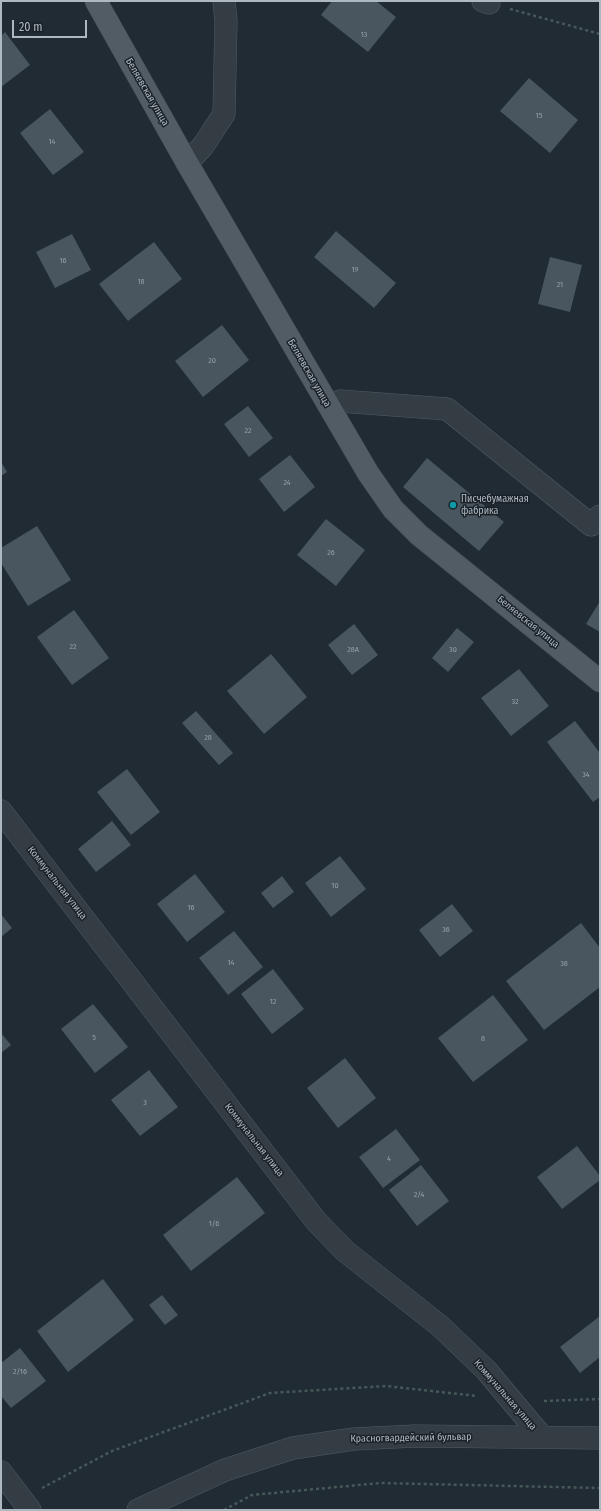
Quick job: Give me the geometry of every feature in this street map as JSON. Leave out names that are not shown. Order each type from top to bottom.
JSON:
[{"type":"main road","name":"Беляевская улица","points":[[96,1],[187,163],[368,473],[393,509],[419,535],[600,681]]},
{"type":"street","points":[[187,163],[203,146],[224,114],[226,21],[224,1]]},
{"type":"street","points":[[340,401],[447,409],[591,525],[600,516]]},
{"type":"street","name":"Коммунальная улица","points":[[1,811],[316,1221],[345,1251],[440,1326],[486,1370],[542,1437]]},
{"type":"street","name":"Красногвардейский бульвар","points":[[138,1510],[225,1470],[293,1448],[354,1439],[415,1436],[600,1438]]},
{"type":"street","points":[[1,1472],[26,1504]]},
{"type":"path","points":[[486,2],[600,34]]},
{"type":"path","points":[[26,1504],[112,1452],[270,1393],[386,1386],[511,1400],[543,1401],[600,1399]]},
{"type":"path","points":[[224,1510],[252,1495],[380,1483],[600,1488]]},
{"type":"building","points":[[332,1],[376,1],[396,17],[368,52],[321,15]]},
{"type":"building","points":[[5,32],[30,65],[1,87],[1,36]]},
{"type":"building","points":[[529,78],[578,120],[550,153],[500,111]]},
{"type":"building","points":[[50,109],[84,152],[53,175],[20,133]]},
{"type":"building","points":[[336,231],[396,283],[374,308],[314,257]]},
{"type":"building","points":[[72,234],[91,270],[55,288],[36,252]]},
{"type":"building","points":[[154,242],[182,279],[128,321],[99,284]]},
{"type":"building","points":[[550,257],[582,265],[570,312],[538,304]]},
{"type":"building","points":[[222,325],[249,360],[203,397],[175,361]]},
{"type":"building","points":[[248,406],[273,438],[249,457],[224,424]]},
{"type":"building","points":[[290,455],[315,487],[284,512],[259,479]]},
{"type":"building","name":"Писчебумажная фабрика","points":[[427,458],[504,522],[479,551],[403,487]]},
{"type":"building","points":[[1,462],[7,472],[1,476]]},
{"type":"building","points":[[326,519],[365,550],[336,586],[297,555]]},
{"type":"building","points":[[37,526],[71,580],[28,606],[1,563],[1,548]]},
{"type":"building","points":[[600,601],[600,632],[586,624]]},
{"type":"building","points":[[74,610],[109,658],[72,685],[37,637]]},
{"type":"building","points":[[354,624],[378,655],[352,675],[328,645]]},
{"type":"building","points":[[457,628],[474,642],[448,672],[432,658]]},
{"type":"building","points":[[271,654],[307,697],[264,734],[227,691]]},
{"type":"building","points":[[519,669],[549,706],[511,736],[481,698]]},
{"type":"building","points":[[196,711],[233,753],[219,765],[182,723]]},
{"type":"building","points":[[575,721],[600,753],[600,797],[593,802],[547,742]]},
{"type":"building","points":[[127,769],[160,812],[131,835],[97,792]]},
{"type":"building","points":[[112,821],[131,845],[96,872],[78,849]]},
{"type":"building","points":[[340,856],[366,889],[331,917],[305,883]]},
{"type":"building","points":[[195,874],[225,912],[187,942],[157,904]]},
{"type":"building","points":[[282,876],[294,892],[273,908],[261,893]]},
{"type":"building","points":[[452,904],[473,931],[440,957],[419,930]]},
{"type":"building","points":[[1,914],[12,928],[1,937]]},
{"type":"building","points":[[581,923],[600,948],[600,987],[544,1030],[506,981]]},
{"type":"building","points":[[234,931],[263,967],[228,995],[199,958]]},
{"type":"building","points":[[273,969],[304,1009],[272,1034],[241,994]]},
{"type":"building","points":[[493,995],[528,1040],[473,1082],[438,1038]]},
{"type":"building","points":[[93,1004],[128,1047],[95,1073],[61,1029]]},
{"type":"building","points":[[1,1033],[11,1045],[1,1053]]},
{"type":"building","points":[[345,1058],[376,1098],[338,1128],[307,1088]]},
{"type":"building","points":[[149,1070],[178,1107],[140,1136],[111,1100]]},
{"type":"building","points":[[396,1129],[420,1160],[383,1188],[359,1157]]},
{"type":"building","points":[[577,1146],[600,1176],[600,1180],[562,1209],[537,1177]]},
{"type":"building","points":[[421,1165],[449,1201],[417,1226],[389,1190]]},
{"type":"building","points":[[237,1177],[265,1213],[191,1271],[163,1235]]},
{"type":"building","points":[[103,1279],[134,1320],[68,1372],[37,1331]]},
{"type":"building","points":[[162,1295],[178,1315],[165,1325],[149,1305]]},
{"type":"building","points":[[600,1316],[600,1357],[580,1373],[560,1347]]},
{"type":"building","points":[[20,1348],[46,1381],[11,1408],[1,1396],[1,1363]]},
{"type":"place","name":"Писчебумажная фабрика","points":[[453,505]]}]
